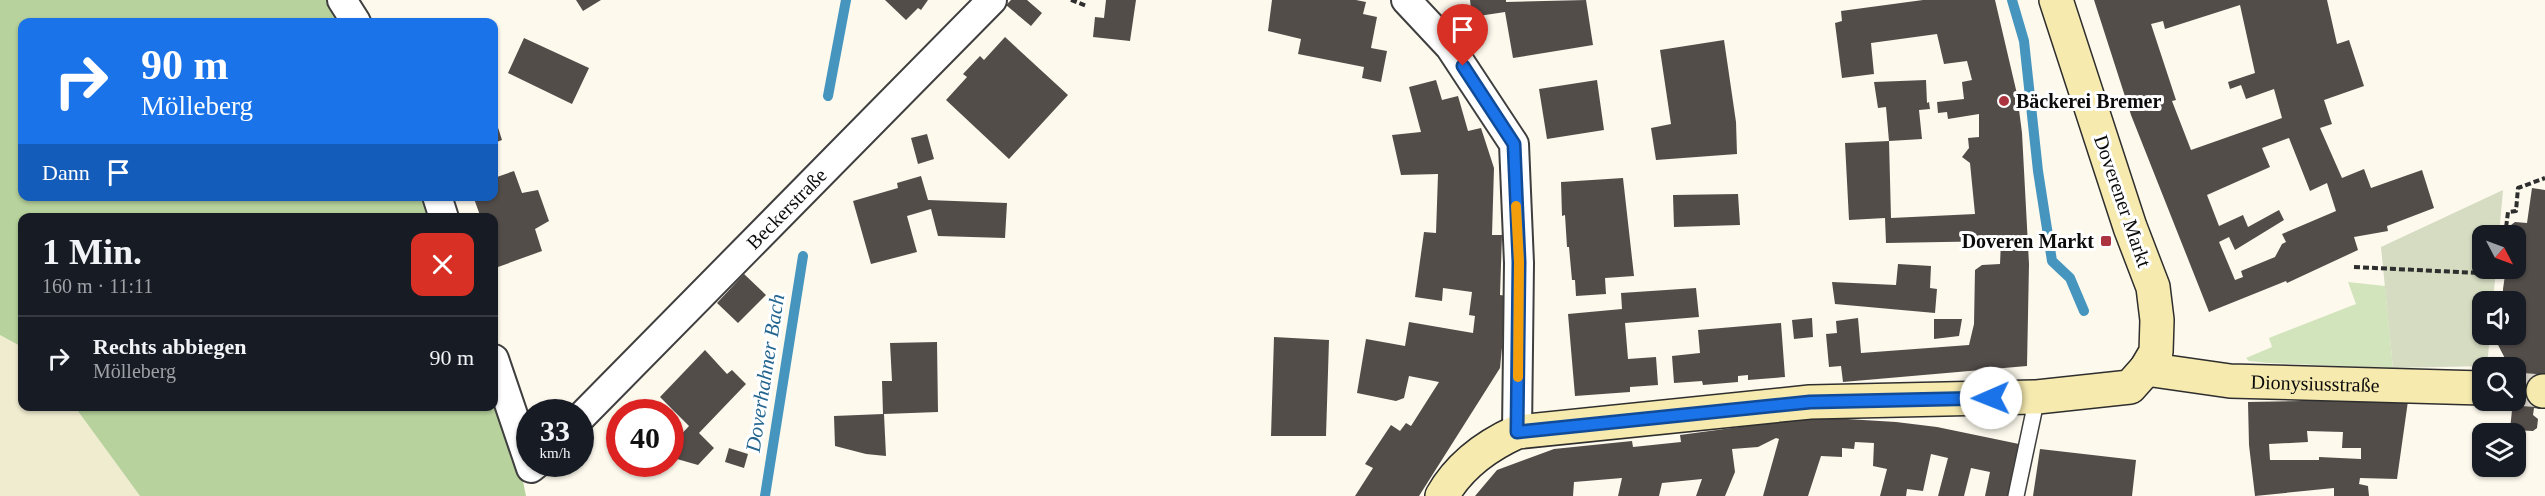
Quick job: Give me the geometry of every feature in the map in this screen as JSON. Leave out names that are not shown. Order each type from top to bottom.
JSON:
[{"type":"street","points":[[342,0],[353,18]]},
{"type":"street","name":"Beckerstraße","points":[[594,404],[992,0]]},
{"type":"street","points":[[1406,0],[1450,47],[1514,144],[1519,262],[1517,432]]},
{"type":"street","name":"Doverener Markt","points":[[2056,0],[2130,227],[2153,287],[2156,352],[2146,369]]},
{"type":"street","points":[[1442,496],[1449,483],[1476,456],[1496,442],[1517,432],[1810,402],[2037,397],[2130,387],[2146,369]]},
{"type":"street","name":"Dionysiusstraße","points":[[2146,369],[2230,381],[2472,388]]},
{"type":"street","points":[[498,371],[516,424]]},
{"type":"lane","points":[[2016,496],[2037,397]]},
{"type":"path","points":[[1071,0],[1087,6]]},
{"type":"path","points":[[2506,225],[2508,212],[2516,211],[2518,188],[2545,178]]},
{"type":"path","points":[[2354,267],[2472,273]]},
{"type":"shaded area","points":[[0,335],[18,345],[18,411],[78,411],[140,496],[0,496]]},
{"type":"green space","points":[[0,0],[342,0],[353,18],[18,18],[18,201],[438,201],[443,213],[18,213],[18,345],[0,335]]},
{"type":"green space","points":[[2503,190],[2500,225],[2472,225],[2472,279],[2495,279],[2494,291],[2472,291],[2472,345],[2489,345],[2488,357],[2472,357],[2472,366],[2393,368],[2381,247]]},
{"type":"green space","points":[[2348,282],[2385,286],[2393,368],[2268,363],[2249,361],[2246,358],[2272,347],[2269,338],[2356,304]]},
{"type":"green space","points":[[498,371],[516,447],[516,477],[522,477],[526,496],[140,496],[78,411],[498,411]]},
{"type":"building","points":[[576,0],[601,0],[583,11]]},
{"type":"building","points":[[885,0],[928,0],[921,10],[918,8],[906,20]]},
{"type":"building","points":[[1011,0],[1027,0],[1042,13],[1031,26],[1006,5]]},
{"type":"building","points":[[1106,0],[1136,0],[1130,41],[1093,37],[1095,17],[1104,18]]},
{"type":"building","points":[[1272,0],[1366,2],[1363,14],[1377,17],[1371,48],[1387,51],[1381,82],[1362,78],[1364,67],[1298,54],[1301,39],[1268,31]]},
{"type":"building","points":[[1470,0],[1506,0],[1506,2],[1586,0],[1593,45],[1513,58],[1505,12],[1472,17]]},
{"type":"building","points":[[1923,0],[1995,0],[2017,94],[2022,133],[2029,264],[2027,366],[1843,382],[1841,366],[1829,367],[1826,334],[1837,333],[1836,321],[1858,318],[1861,353],[1969,345],[1974,324],[1975,270],[1982,265],[2000,264],[2001,241],[1886,243],[1885,218],[1849,220],[1845,143],[1889,141],[1891,218],[1975,214],[1970,163],[1962,157],[1969,148],[1968,138],[1979,137],[1979,114],[1948,119],[1947,112],[1938,113],[1937,102],[1964,99],[1962,82],[1972,80],[1967,61],[1944,64],[1937,34],[1871,43],[1874,74],[1842,78],[1835,23],[1842,21],[1841,11]]},
{"type":"building","points":[[2094,0],[2327,0],[2337,44],[2349,40],[2364,86],[2324,100],[2332,124],[2320,128],[2342,178],[2364,169],[2371,188],[2422,170],[2434,208],[2387,226],[2388,231],[2354,237],[2358,250],[2287,283],[2286,281],[2209,312],[2131,115]],"holes":[[[2240,5],[2255,73],[2228,82],[2230,89],[2241,85],[2246,99],[2274,89],[2282,118],[2191,150],[2172,101],[2176,100],[2151,24],[2163,21],[2165,29]],[[2289,138],[2310,191],[2327,183],[2336,211],[2282,234],[2286,242],[2282,244],[2275,257],[2241,271],[2243,277],[2235,280],[2219,242],[2229,237],[2235,250],[2284,220],[2279,210],[2248,227],[2243,215],[2219,226],[2207,195],[2270,167],[2262,148]]]},
{"type":"building","points":[[1005,37],[1068,95],[1009,159],[946,100],[967,77],[963,74],[980,56],[984,60]]},
{"type":"building","points":[[524,38],[589,68],[572,104],[508,73]]},
{"type":"building","points":[[1724,40],[1736,122],[1737,154],[1656,160],[1651,128],[1671,124],[1660,50]]},
{"type":"building","points":[[1436,80],[1442,100],[1458,96],[1468,131],[1481,128],[1494,168],[1492,235],[1502,235],[1500,295],[1507,296],[1500,368],[1419,496],[1355,496],[1373,468],[1365,464],[1391,425],[1400,431],[1406,423],[1411,426],[1439,382],[1409,376],[1404,398],[1396,401],[1357,393],[1366,339],[1405,346],[1409,322],[1473,333],[1475,316],[1469,315],[1472,292],[1443,288],[1442,301],[1415,297],[1424,232],[1436,233],[1438,174],[1401,175],[1392,135],[1421,132],[1409,87]]},
{"type":"building","points":[[1597,80],[1604,130],[1547,139],[1539,89]]},
{"type":"building","points":[[1926,80],[1927,103],[1929,102],[1930,109],[1919,110],[1922,139],[1889,141],[1886,107],[1878,108],[1874,82]]},
{"type":"building","points":[[498,128],[502,140],[498,142]]},
{"type":"building","points":[[927,134],[934,159],[918,164],[911,138]]},
{"type":"building","points":[[514,171],[522,193],[538,190],[549,221],[535,229],[542,251],[498,267],[498,213],[479,213],[475,201],[498,201],[498,177]]},
{"type":"building","points":[[921,176],[928,200],[1007,203],[1005,238],[938,236],[931,209],[907,216],[917,252],[871,264],[853,201],[898,188],[897,183]]},
{"type":"building","points":[[1623,178],[1634,276],[1605,278],[1606,294],[1576,296],[1569,247],[1567,247],[1565,215],[1562,216],[1561,182]]},
{"type":"building","points":[[2532,188],[2545,190],[2545,375],[2540,409],[2534,408],[2533,415],[2538,419],[2537,428],[2533,431],[2526,431],[2526,423],[2511,423],[2512,411],[2526,411],[2526,357],[2504,357],[2498,345],[2526,345],[2526,291],[2503,291],[2503,289],[2504,279],[2526,279],[2526,225],[2511,225],[2515,222],[2527,223]]},
{"type":"building","points":[[1738,194],[1740,225],[1674,227],[1673,195]]},
{"type":"building","points":[[1898,264],[1931,266],[1930,288],[1937,289],[1935,313],[1835,304],[1832,282],[1896,285]]},
{"type":"building","points":[[744,274],[766,295],[738,323],[717,303]]},
{"type":"building","points":[[1696,288],[1699,317],[1625,323],[1628,359],[1656,357],[1658,385],[1630,387],[1630,392],[1575,396],[1568,314],[1622,309],[1621,293]]},
{"type":"building","points":[[1812,318],[1813,337],[1794,339],[1792,320]]},
{"type":"building","points":[[1934,319],[1962,319],[1959,336],[1934,339]]},
{"type":"building","points":[[1781,323],[1785,377],[1748,380],[1748,375],[1738,376],[1738,382],[1703,385],[1702,381],[1674,383],[1672,356],[1700,353],[1698,330]]},
{"type":"building","points":[[1274,337],[1329,340],[1326,436],[1271,436]]},
{"type":"building","points":[[937,342],[938,412],[884,414],[886,456],[866,454],[835,446],[834,416],[883,414],[882,381],[892,381],[890,343]]},
{"type":"building","points":[[705,350],[727,374],[732,370],[746,384],[699,433],[714,448],[698,465],[684,461],[684,431],[689,426],[684,421],[684,399],[662,399],[660,397]]},
{"type":"building","points":[[2408,401],[2397,479],[2360,478],[2359,484],[2368,486],[2369,496],[2334,496],[2334,488],[2255,496],[2249,445],[2248,402]],"holes":[[[2307,431],[2343,432],[2342,448],[2361,448],[2361,459],[2319,457],[2319,460],[2270,460],[2269,444],[2308,442]]]},
{"type":"building","points":[[1814,417],[1937,427],[2019,444],[2010,496],[1985,496],[1990,472],[1971,468],[1964,496],[1938,496],[1948,458],[1931,454],[1923,491],[1907,489],[1906,496],[1880,496],[1887,469],[1873,466],[1874,443],[1855,442],[1854,449],[1842,448],[1842,457],[1821,456],[1808,496],[1763,496],[1779,439],[1776,438],[1758,447],[1732,449],[1735,472],[1725,496],[1696,496],[1702,479],[1662,483],[1659,496],[1618,496],[1622,478],[1574,482],[1573,496],[1475,496],[1497,470],[1554,449],[1632,441],[1633,447],[1681,442],[1680,435]]},
{"type":"building","points":[[729,448],[748,454],[744,468],[725,462]]},
{"type":"building","points":[[2040,449],[2136,460],[2132,496],[2033,496]]},
{"type":"waterway","name":"Doverhahner Bach","points":[[828,96],[846,0]]},
{"type":"waterway","points":[[2012,0],[2024,41],[2038,171],[2052,261],[2070,278],[2084,311]]},
{"type":"waterway","name":"Doverhahner Bach","points":[[765,496],[803,256]]},
{"type":"tunnel","points":[[2526,390],[2543,391]]},
{"type":"slow traffic","points":[[1516,206],[1519,262],[1518,377]]},
{"type":"place","name":"Bäckerei Bremer","points":[[2004,101]]},
{"type":"place","name":"Doveren Markt","points":[[2106,241]]},
{"type":"route","points":[[1463,66],[1514,144],[1519,262],[1517,432],[1810,402],[1991,398]]}]
